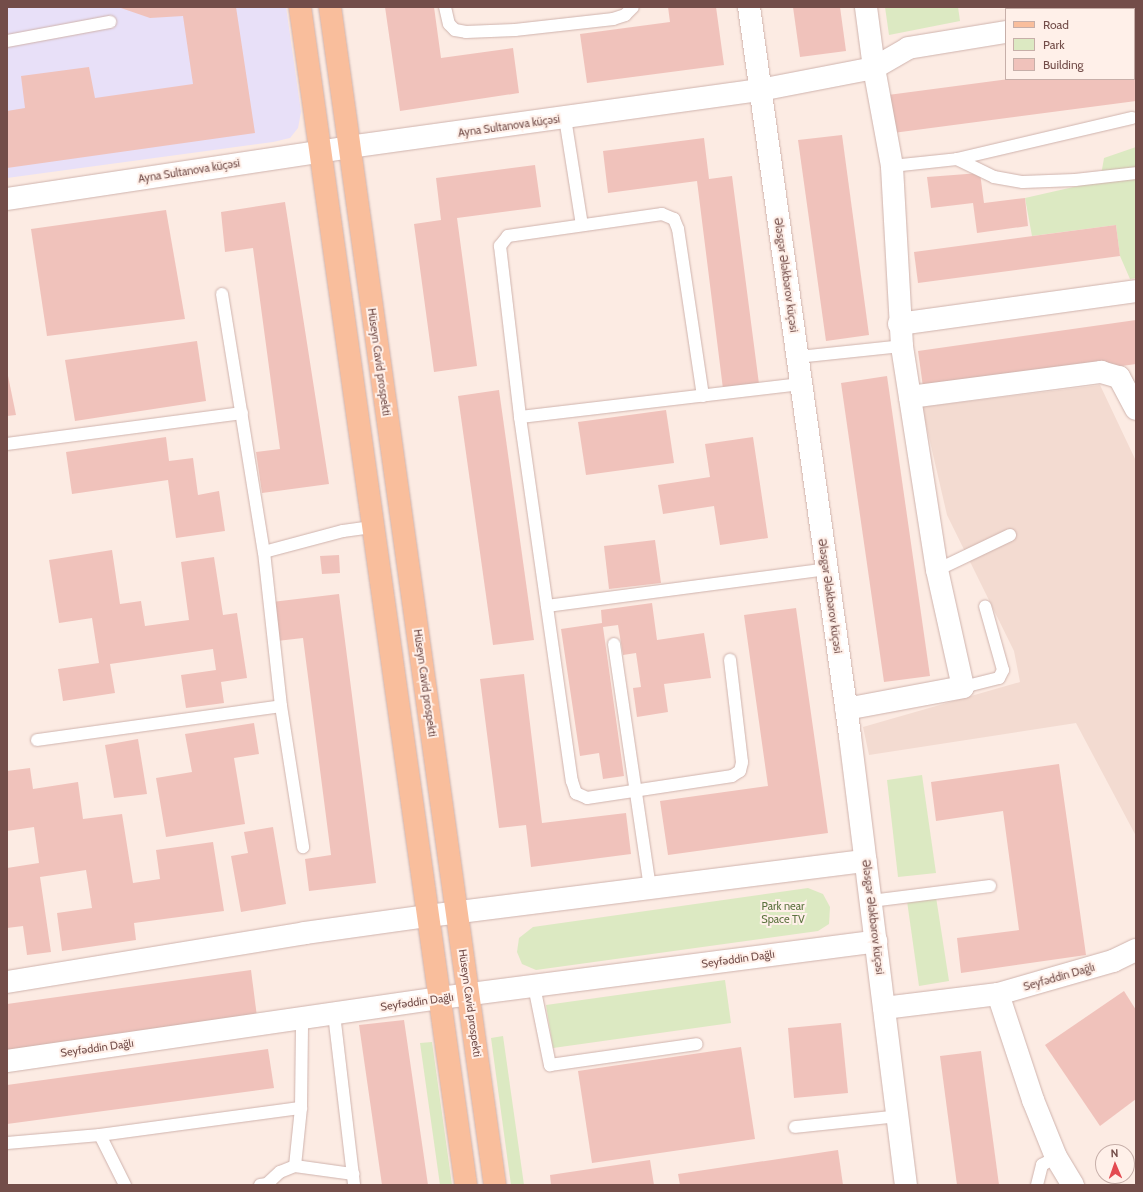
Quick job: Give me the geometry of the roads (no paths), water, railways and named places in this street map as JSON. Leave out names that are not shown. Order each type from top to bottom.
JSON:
[{"type":"main road","points":[[300,7],[372,527],[466,1185]]},
{"type":"main road","name":"Hüseyn Cavid prospekti","points":[[330,7],[353,180],[458,912],[495,1185]]},
{"type":"street","name":"Ələsgər Ələkbərov küçəsi","points":[[749,7],[846,709],[899,1116],[906,1185]]},
{"type":"street","points":[[846,709],[963,687],[936,570],[902,346],[899,324],[892,166],[874,68],[866,7]]},
{"type":"street","name":"Ayna Sultanova küçəsi","points":[[7,199],[321,150],[565,118],[760,90],[874,68],[908,48],[1005,32]]},
{"type":"street","points":[[899,324],[1136,291]]},
{"type":"street","points":[[910,396],[1101,372],[1119,377],[1136,410]]},
{"type":"street","points":[[7,982],[305,933],[650,887],[866,861]]},
{"type":"street","name":"Seyfəddin Dağlı","points":[[7,1061],[302,1020],[440,998],[876,941]]},
{"type":"street","name":"Seyfəddin Dağlı","points":[[884,1008],[998,994],[1113,961],[1136,950]]},
{"type":"street","points":[[998,994],[1033,1100],[1056,1157],[1073,1185]]},
{"type":"lane","points":[[445,7],[449,24],[455,30],[466,32],[515,30],[613,19],[626,15],[633,7]]},
{"type":"lane","points":[[7,41],[110,22]]},
{"type":"lane","points":[[565,118],[582,225]]},
{"type":"lane","points":[[892,166],[956,159],[1132,118]]},
{"type":"lane","points":[[956,159],[994,177],[1023,182],[1074,180],[1136,172]]},
{"type":"lane","points":[[703,396],[678,229],[674,219],[662,214],[508,236],[500,246],[520,417],[572,781],[576,792],[587,798],[732,776],[740,771],[742,762],[730,660]]},
{"type":"lane","points":[[222,294],[264,552],[281,706],[303,847]]},
{"type":"lane","points":[[798,357],[902,346]]},
{"type":"lane","points":[[520,417],[801,384]]},
{"type":"lane","points":[[7,444],[242,413]]},
{"type":"lane","points":[[264,552],[344,531],[372,527]]},
{"type":"lane","points":[[936,570],[1010,535]]},
{"type":"lane","points":[[547,606],[827,569]]},
{"type":"lane","points":[[963,687],[999,678],[1003,670],[985,606]]},
{"type":"lane","points":[[614,644],[637,791],[650,887]]},
{"type":"lane","points":[[37,740],[281,706]]},
{"type":"lane","points":[[871,901],[990,886]]},
{"type":"lane","points":[[534,986],[550,1064],[697,1044]]},
{"type":"lane","points":[[264,1185],[280,1172],[295,1166],[354,1180],[334,1014]]},
{"type":"lane","points":[[295,1166],[301,1108],[302,1020]]},
{"type":"lane","points":[[7,1143],[100,1135],[301,1108]]},
{"type":"lane","points":[[794,1127],[899,1116]]},
{"type":"lane","points":[[100,1135],[125,1185]]},
{"type":"lane","points":[[1036,1185],[1042,1165],[1056,1157]]},
{"type":"park label","name":"Park near Space TV","points":[[783,913]]}]
